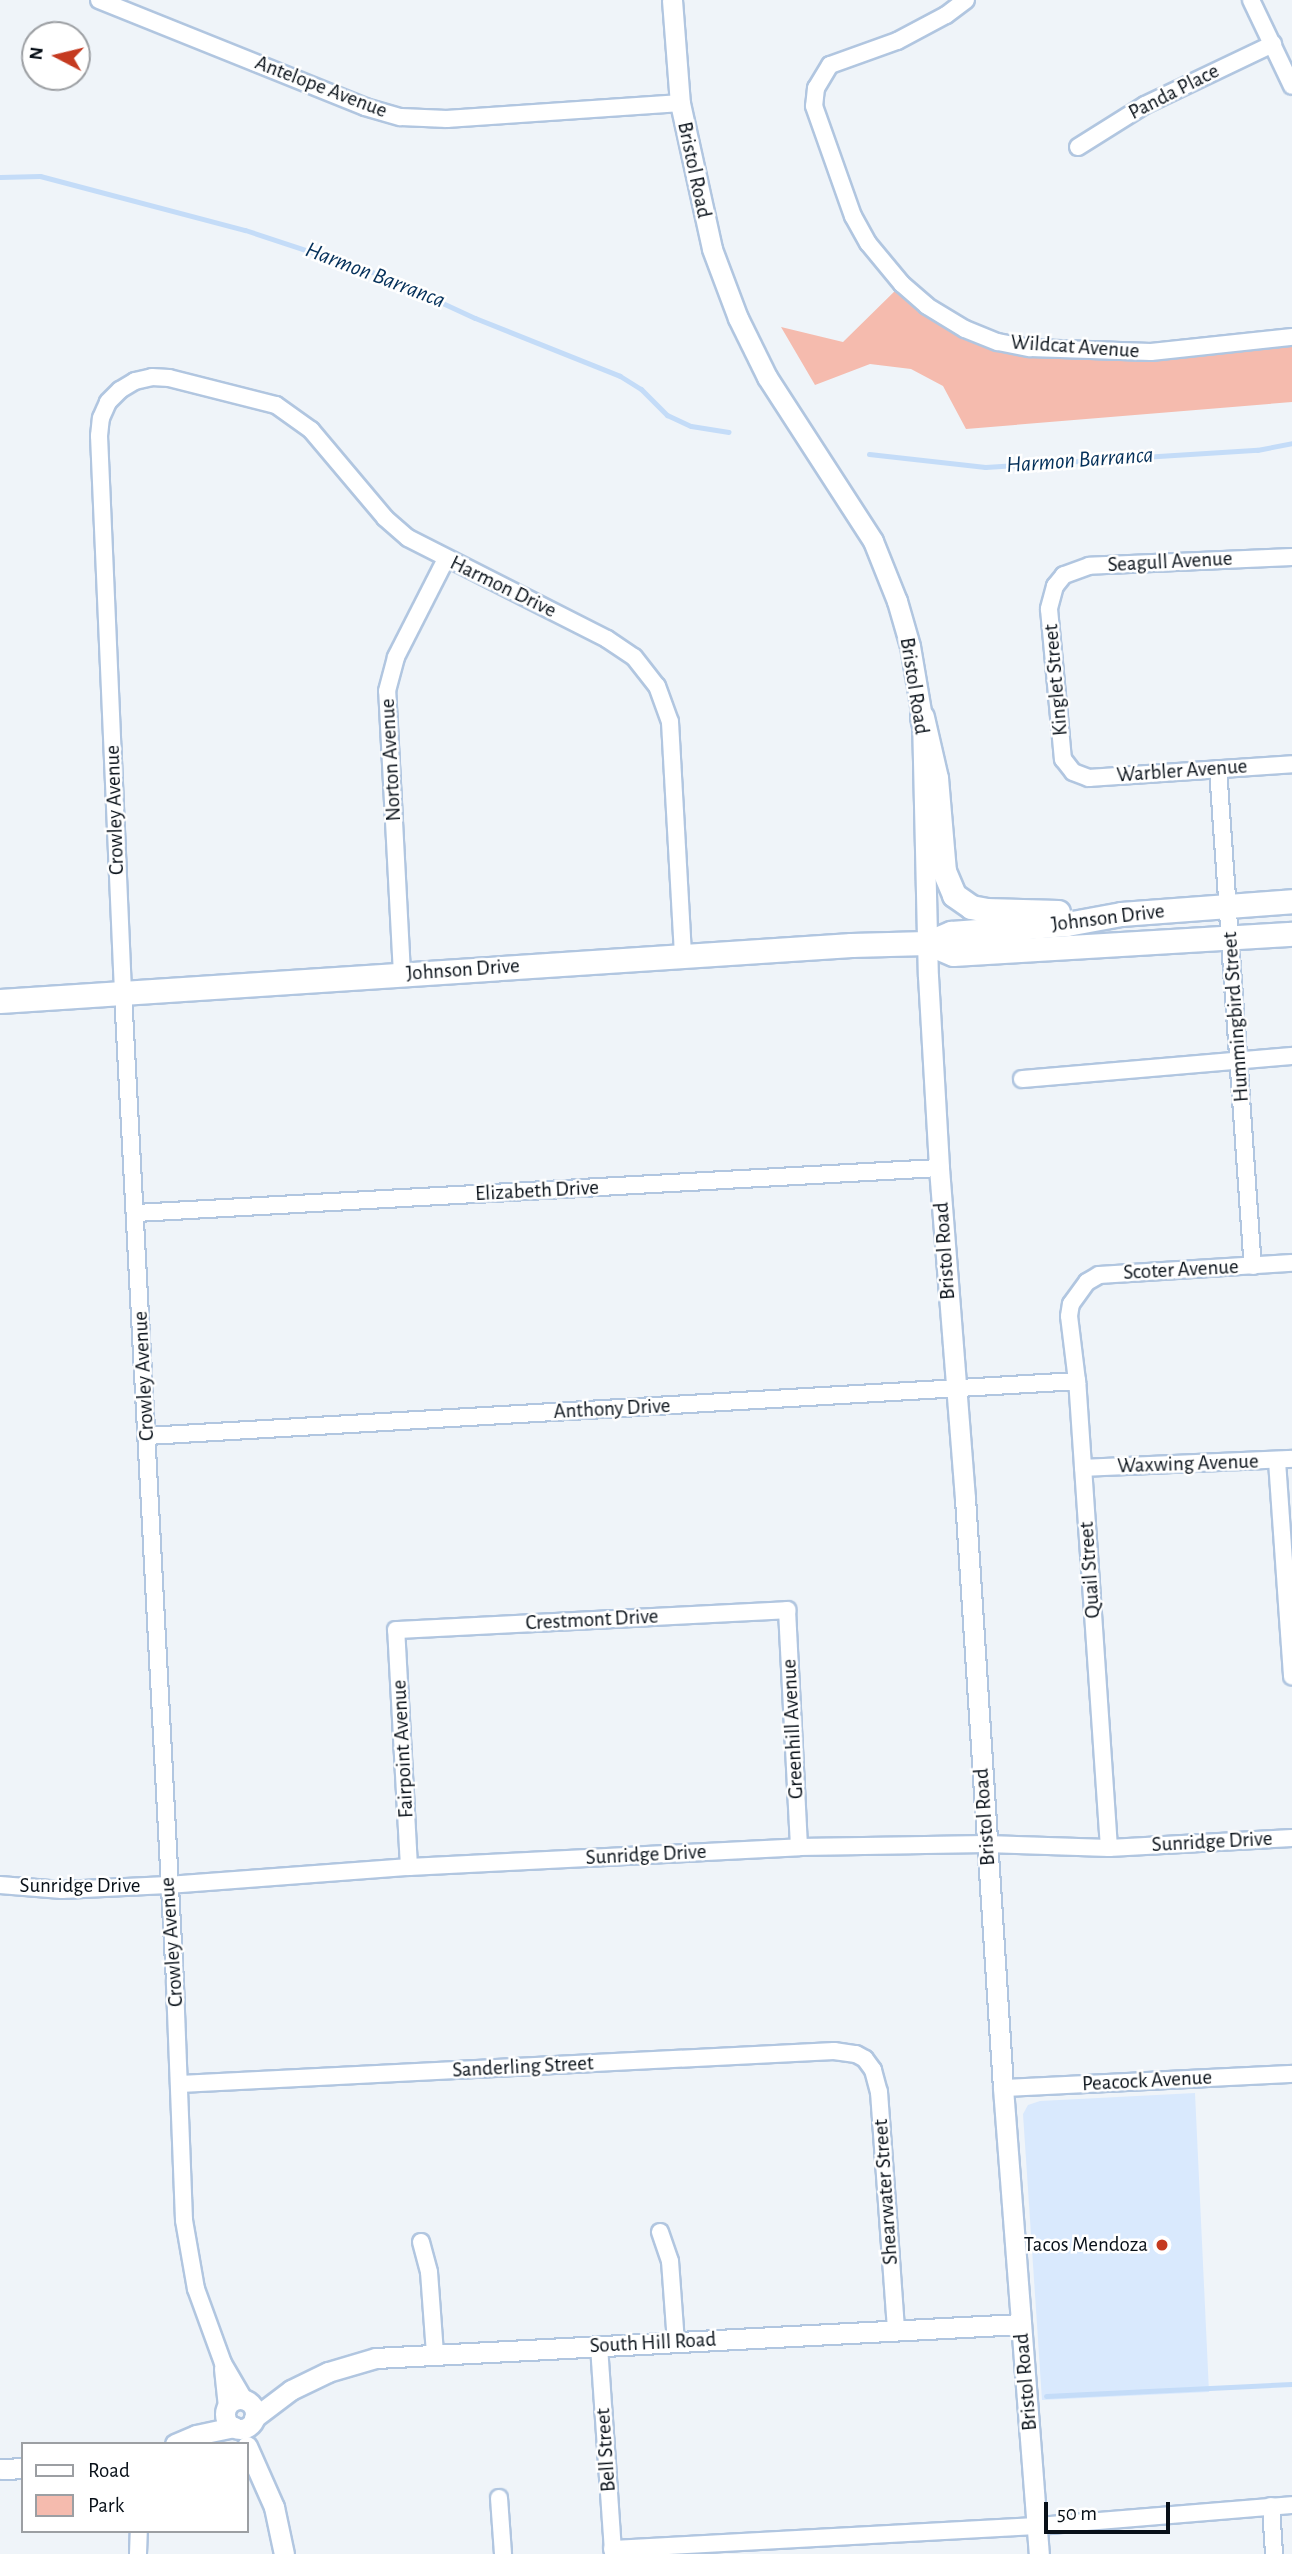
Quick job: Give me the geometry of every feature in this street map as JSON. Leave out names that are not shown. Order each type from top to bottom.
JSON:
[{"type":"main road","points":[[922,717],[936,778],[944,872],[948,886],[961,902],[986,910],[1121,914]]},
{"type":"main road","name":"Johnson Drive","points":[[0,1001],[683,956],[927,943],[951,933],[1067,924],[1121,914],[1292,901]]},
{"type":"main road","name":"Johnson Drive","points":[[927,943],[953,954],[1292,934]]},
{"type":"street","name":"Bristol Road","points":[[672,0],[680,103],[712,249],[738,318],[767,377],[873,541],[901,612],[910,646],[922,717],[927,943],[939,1168],[954,1389],[965,1498],[1003,2088],[1040,2554]]},
{"type":"street","name":"Wildcat Avenue","points":[[966,0],[946,15],[906,37],[840,59],[824,71],[816,88],[814,106],[853,216],[884,266],[918,299],[965,329],[998,342],[1030,348],[1126,353],[1292,337]]},
{"type":"street","points":[[1251,0],[1292,86]]},
{"type":"street","name":"Antelope Avenue","points":[[105,1],[365,107],[401,117],[447,119],[680,103]]},
{"type":"street","name":"Panda Place","points":[[1078,148],[1146,105],[1273,44]]},
{"type":"street","name":"Harmon Drive","points":[[120,390],[135,381],[152,377],[169,378],[276,405],[311,430],[396,529],[446,559],[621,647],[646,670],[657,686],[670,722],[683,956]]},
{"type":"street","name":"Crowley Avenue","points":[[120,390],[101,418],[99,436],[123,992],[148,1436],[180,2084],[184,2220],[188,2254],[241,2420]]},
{"type":"street","name":"Seagull Avenue","points":[[1055,586],[1064,575],[1088,566],[1292,556]]},
{"type":"street","name":"Norton Avenue","points":[[402,974],[387,691],[396,657],[446,559]]},
{"type":"street","name":"Kinglet Street","points":[[1055,586],[1049,609],[1063,759],[1073,772]]},
{"type":"street","name":"Warbler Avenue","points":[[1073,772],[1088,778],[1292,764]]},
{"type":"street","name":"Hummingbird Street","points":[[1218,769],[1253,1266]]},
{"type":"street","points":[[1022,1079],[1292,1056]]},
{"type":"street","name":"Elizabeth Drive","points":[[136,1213],[939,1168]]},
{"type":"street","name":"Scoter Avenue","points":[[1076,1293],[1099,1275],[1292,1263]]},
{"type":"street","name":"Quail Street","points":[[1076,1293],[1069,1316],[1077,1381],[1110,1848]]},
{"type":"street","name":"Anthony Drive","points":[[148,1436],[1077,1381]]},
{"type":"street","points":[[1284,1460],[1292,1676]]},
{"type":"street","name":"Waxwing Avenue","points":[[1083,1468],[1284,1460]]},
{"type":"street","name":"Crestmont Drive","points":[[396,1630],[787,1610]]},
{"type":"street","name":"Greenhill Avenue","points":[[787,1610],[799,1847]]},
{"type":"street","name":"Fairpoint Avenue","points":[[396,1630],[409,1867]]},
{"type":"street","name":"Sunridge Drive","points":[[0,1885],[62,1890],[169,1885],[409,1867],[799,1847],[986,1844],[1110,1848],[1292,1838]]},
{"type":"street","name":"Sanderling Street","points":[[180,2084],[834,2051],[856,2054],[865,2059]]},
{"type":"street","name":"Shearwater Street","points":[[865,2059],[880,2092],[896,2329]]},
{"type":"street","name":"Peacock Avenue","points":[[1003,2088],[1292,2074]]},
{"type":"street","points":[[660,2232],[670,2262],[676,2342]]},
{"type":"street","points":[[421,2242],[429,2272],[435,2354]]},
{"type":"street","name":"South Hill Road","points":[[180,2442],[241,2420],[291,2390],[351,2364],[376,2358],[1021,2324]]},
{"type":"street","name":"Bell Street","points":[[599,2346],[612,2551]]},
{"type":"street","points":[[241,2420],[257,2464]]},
{"type":"street","points":[[241,2420],[274,2507],[284,2554]]},
{"type":"street","points":[[0,2469],[21,2468]]},
{"type":"street","points":[[499,2498],[503,2554]]},
{"type":"street","points":[[612,2551],[826,2547],[1292,2505]]},
{"type":"street","points":[[1271,2506],[1273,2554]]},
{"type":"street","points":[[138,2554],[139,2533]]},
{"type":"shaded area","points":[[1195,2093],[1209,2392],[1042,2400],[1023,2114],[1028,2105],[1040,2101]]},
{"type":"green space","points":[[902,284],[998,342],[1126,353],[1292,337],[1292,402],[966,429],[943,386],[911,369],[870,364],[815,385],[781,327],[843,342]]},
{"type":"waterway","name":"Harmon Barranca","points":[[0,177],[40,176],[245,230],[384,276],[475,318],[620,376],[641,389],[667,415],[691,426],[729,432]]},
{"type":"waterway","name":"Harmon Barranca","points":[[869,454],[985,467],[1257,450],[1292,443]]},
{"type":"waterway","points":[[1046,2396],[1292,2384]]},
{"type":"place","name":"Tacos Mendoza","points":[[1162,2245]]}]
